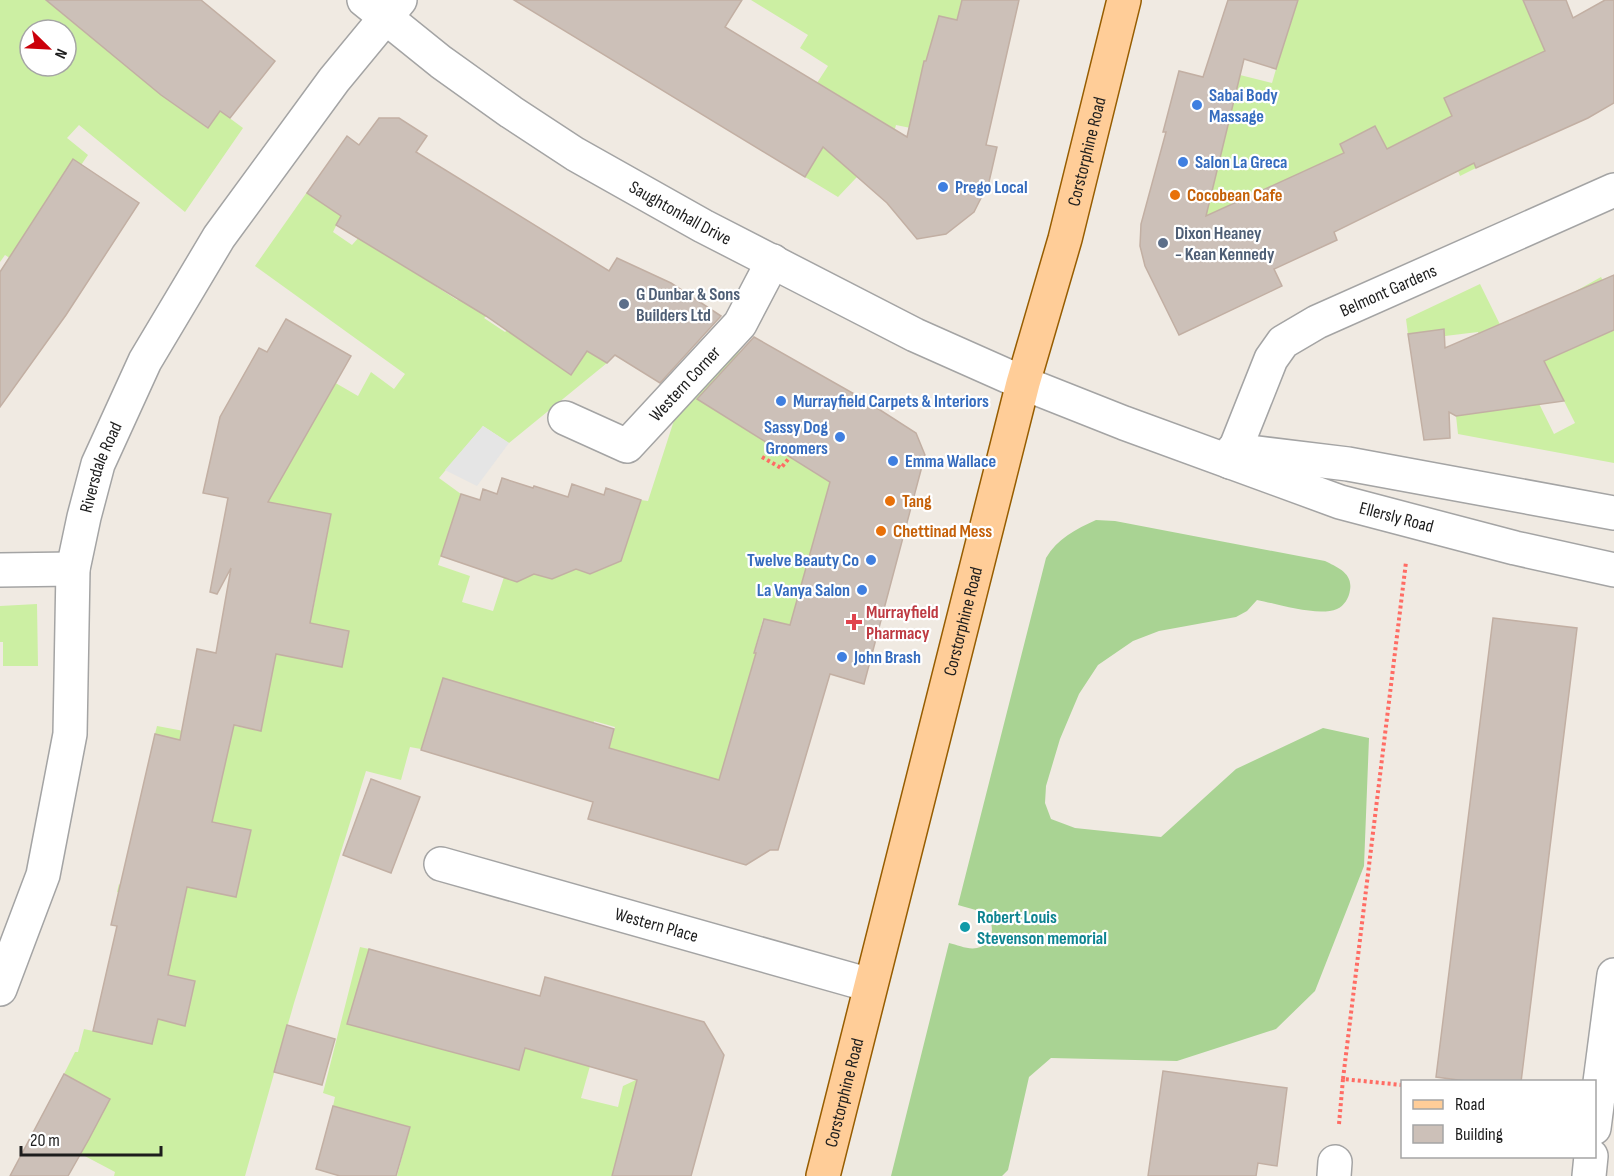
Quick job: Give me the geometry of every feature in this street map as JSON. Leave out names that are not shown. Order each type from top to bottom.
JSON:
[{"type":"main road","name":"Corstorphine Road","points":[[823,1176],[1023,383],[1065,239],[1124,0]]},
{"type":"street","name":"Saughtonhall Drive","points":[[383,6],[441,62],[575,154],[703,226],[915,335],[1023,383]]},
{"type":"street","name":"Riversdale Road","points":[[0,989],[43,876],[70,734],[73,569],[98,464],[145,361],[219,237],[383,6]]},
{"type":"street","name":"Belmont Gardens","points":[[1233,456],[1271,359],[1283,342],[1317,322],[1614,190]]},
{"type":"street","name":"Western Corner","points":[[565,418],[627,446],[740,324],[772,261]]},
{"type":"street","name":"Ellersly Road","points":[[1023,383],[1124,423],[1186,444],[1233,456],[1340,502],[1614,570]]},
{"type":"street","name":"Ellersly Road","points":[[1233,456],[1348,464],[1614,513]]},
{"type":"street","points":[[0,570],[73,569]]},
{"type":"street","name":"Western Place","points":[[441,864],[870,985]]},
{"type":"street","points":[[1596,1113],[1614,975]]},
{"type":"street","points":[[1589,1176],[1591,1158]]},
{"type":"path","points":[[762,457],[781,468],[790,457]]},
{"type":"path","points":[[1335,1169],[1343,1079],[1402,579],[1414,522]]},
{"type":"path","points":[[1343,1079],[1401,1085]]},
{"type":"green space","points":[[0,0],[47,0],[69,18],[18,18],[18,78],[78,78],[78,26],[160,94],[207,128],[220,111],[243,128],[185,212],[79,125],[67,138],[88,155],[65,188],[57,183],[44,204],[59,214],[22,266],[5,255],[0,262]]},
{"type":"green space","points":[[751,0],[962,0],[1011,33],[939,16],[933,36],[945,65],[924,61],[916,97],[930,132],[896,125],[892,140],[838,197],[805,177],[850,102],[817,83],[828,66],[800,48],[808,35]]},
{"type":"green space","points":[[1296,0],[1541,0],[1526,6],[1545,51],[1444,98],[1476,168],[1460,176],[1458,171],[1447,176],[1425,130],[1387,149],[1375,127],[1340,144],[1350,166],[1336,157],[1205,217],[1240,75],[1272,83]]},
{"type":"green space","points":[[307,192],[341,216],[333,232],[352,245],[378,216],[387,256],[408,269],[432,250],[459,268],[437,287],[457,300],[480,281],[507,299],[484,318],[505,332],[528,312],[556,330],[533,349],[571,374],[587,351],[607,363],[509,443],[483,426],[439,478],[461,494],[438,565],[470,576],[462,602],[493,611],[504,577],[535,573],[552,579],[573,570],[577,557],[584,559],[580,570],[590,574],[610,566],[614,553],[623,556],[641,500],[648,501],[677,411],[750,333],[708,406],[830,482],[791,625],[763,619],[754,652],[756,653],[719,780],[609,748],[615,727],[594,721],[587,744],[570,716],[443,678],[421,749],[410,747],[401,780],[366,771],[294,1003],[245,1176],[114,1176],[115,1172],[81,1154],[109,1099],[64,1074],[75,1052],[78,1052],[84,1029],[152,1044],[158,1019],[185,1025],[195,981],[168,975],[183,908],[117,892],[119,884],[124,872],[236,896],[251,830],[212,822],[228,751],[155,734],[157,726],[200,734],[203,720],[261,731],[276,654],[342,667],[349,632],[224,607],[227,594],[313,610],[331,515],[245,498],[246,455],[213,448],[216,438],[320,374],[358,396],[371,372],[394,389],[405,374],[255,266]]},
{"type":"green space","points":[[1601,277],[1614,302],[1614,463],[1458,434],[1456,416],[1489,411],[1478,332],[1445,336],[1444,330],[1408,334],[1406,319],[1480,284],[1554,434],[1575,423],[1544,361],[1597,338],[1576,291]]},
{"type":"green space","points":[[1096,520],[1115,521],[1325,561],[1347,575],[1350,590],[1342,606],[1329,611],[1309,611],[1257,600],[1247,611],[1236,617],[1159,631],[1133,641],[1098,665],[1079,694],[1060,739],[1046,786],[1045,803],[1051,819],[1075,828],[1161,837],[1236,769],[1323,728],[1369,738],[1364,866],[1315,991],[1276,1029],[1177,1061],[1051,1058],[1029,1077],[1008,1170],[1002,1176],[891,1176],[949,943],[977,948],[987,943],[992,934],[991,924],[985,915],[958,905],[1046,558],[1050,551],[1068,535]]},
{"type":"green space","points":[[37,604],[38,666],[3,666],[0,606]]},
{"type":"green space","points":[[360,947],[369,949],[348,1024],[519,1070],[525,1048],[590,1066],[581,1098],[618,1107],[623,1086],[638,1079],[612,1176],[397,1176],[410,1127],[333,1106],[335,1097],[323,1093]]},
{"type":"shaded area","points":[[483,426],[509,443],[477,486],[445,470]]},
{"type":"building","points":[[46,0],[201,0],[275,61],[230,118],[220,111],[208,128],[161,95],[78,26],[78,18],[68,18]]},
{"type":"building","points":[[514,0],[742,0],[725,27],[907,137],[924,61],[926,61],[939,16],[957,20],[962,0],[1019,0],[986,145],[997,147],[989,182],[974,212],[946,234],[917,239],[887,203],[823,147],[805,177]]},
{"type":"building","points":[[1228,0],[1298,0],[1276,69],[1244,59],[1206,216],[1344,153],[1340,144],[1375,126],[1387,149],[1452,116],[1444,98],[1545,51],[1523,0],[1566,0],[1573,18],[1605,0],[1614,0],[1614,103],[1588,118],[1476,168],[1474,163],[1334,232],[1337,240],[1274,269],[1282,286],[1179,335],[1145,266],[1140,246],[1141,224],[1166,132],[1163,132],[1179,71],[1203,77]]},
{"type":"building","points":[[379,118],[399,118],[427,136],[416,152],[609,271],[617,258],[671,283],[721,316],[660,383],[615,355],[607,363],[587,351],[571,375],[486,316],[336,225],[341,216],[307,193],[347,136],[359,145]]},
{"type":"building","points":[[73,159],[139,203],[66,315],[0,407],[0,272]]},
{"type":"building","points":[[1614,275],[1614,330],[1544,361],[1564,401],[1456,416],[1449,412],[1450,438],[1424,440],[1408,334],[1444,329],[1445,348]]},
{"type":"building","points":[[286,319],[351,356],[268,502],[331,514],[310,623],[349,631],[342,667],[276,654],[261,731],[234,725],[212,822],[251,830],[236,897],[187,887],[168,975],[195,981],[185,1026],[158,1019],[152,1044],[93,1031],[117,926],[111,925],[155,734],[180,740],[197,649],[216,653],[231,568],[217,594],[210,592],[228,498],[203,493],[220,417],[259,348],[267,352]]},
{"type":"building","points":[[754,337],[863,399],[916,433],[925,455],[864,684],[830,674],[778,850],[770,850],[746,865],[588,819],[593,802],[421,750],[443,678],[614,729],[609,748],[719,780],[764,619],[790,625],[830,482],[697,399]]},
{"type":"building","points":[[502,478],[568,497],[572,484],[604,495],[606,488],[641,500],[621,561],[590,574],[576,569],[552,579],[534,574],[517,582],[441,556],[461,494],[480,500],[483,489],[497,494]]},
{"type":"building","points":[[1493,618],[1577,628],[1521,1080],[1458,1080],[1436,1077]]},
{"type":"building","points":[[371,779],[420,797],[391,873],[343,855]]},
{"type":"building","points":[[369,949],[540,996],[545,977],[704,1022],[724,1055],[691,1176],[612,1176],[637,1080],[525,1048],[519,1070],[347,1024]]},
{"type":"building","points":[[287,1025],[335,1039],[322,1085],[274,1072]]},
{"type":"building","points":[[1163,1071],[1287,1088],[1277,1166],[1258,1163],[1256,1176],[1148,1176]]},
{"type":"building","points":[[64,1074],[110,1099],[89,1139],[68,1176],[10,1176]]},
{"type":"building","points":[[333,1106],[410,1127],[396,1176],[340,1176],[316,1169]]},
{"type":"place","name":"Sabai Body Massage","points":[[1197,105]]},
{"type":"place","name":"Salon La Greca","points":[[1183,162]]},
{"type":"place","name":"Prego Local","points":[[943,187]]},
{"type":"place","name":"Cocobean Cafe","points":[[1175,195]]},
{"type":"place","name":"Dixon Heaney - Kean Kennedy","points":[[1163,243]]},
{"type":"place","name":"G Dunbar & Sons Builders Ltd","points":[[624,304]]},
{"type":"place","name":"Murrayfield Carpets & Interiors","points":[[781,401]]},
{"type":"place","name":"Sassy Dog Groomers","points":[[840,437]]},
{"type":"place","name":"Emma Wallace","points":[[893,461]]},
{"type":"place","name":"Tang","points":[[890,501]]},
{"type":"place","name":"Chettinad Mess","points":[[881,531]]},
{"type":"place","name":"Twelve Beauty Co","points":[[871,560]]},
{"type":"place","name":"La Vanya Salon","points":[[862,590]]},
{"type":"place","name":"Murrayfield Pharmacy","points":[[854,622]]},
{"type":"place","name":"John Brash","points":[[842,657]]},
{"type":"place","name":"Robert Louis Stevenson memorial","points":[[965,927]]}]
